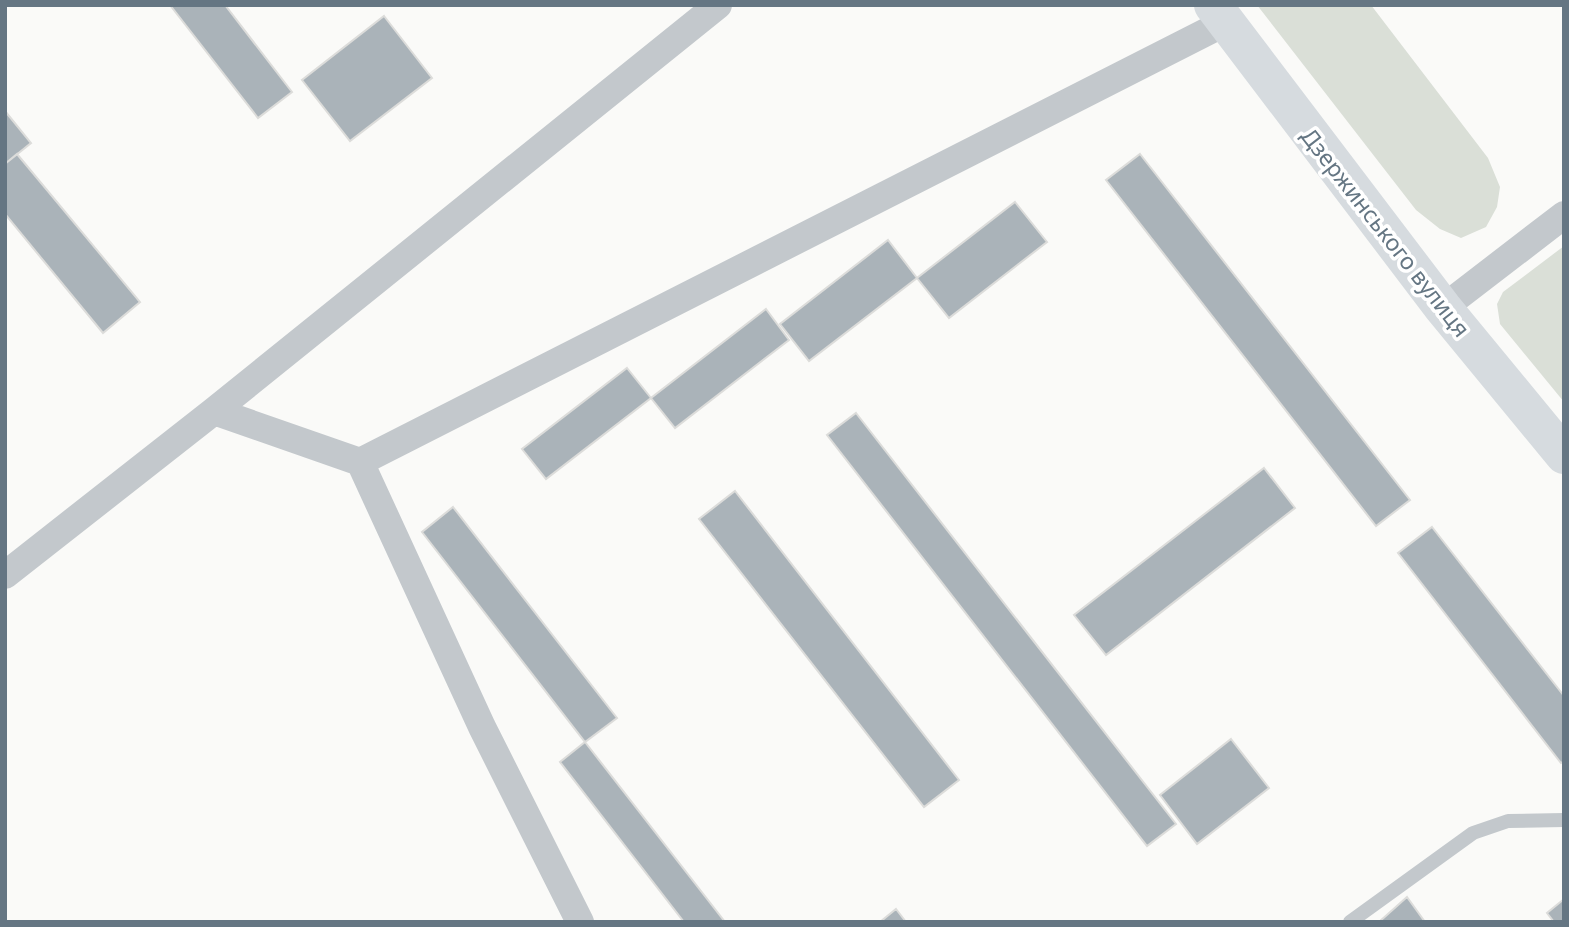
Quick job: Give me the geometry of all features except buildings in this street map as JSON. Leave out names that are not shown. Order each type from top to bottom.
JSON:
[{"type":"main road","name":"Дзержинського вулиця","points":[[1220,14],[1443,308],[1564,455]]},
{"type":"street","points":[[5,575],[214,411],[718,5]]},
{"type":"street","points":[[214,411],[360,461],[1220,14]]},
{"type":"street","points":[[1443,308],[1564,215]]},
{"type":"street","points":[[360,461],[482,727],[580,922]]},
{"type":"lane","points":[[1350,922],[1473,833],[1508,821],[1564,820]]},
{"type":"shaded area","points":[[1257,5],[1371,5],[1488,158],[1500,187],[1497,207],[1486,227],[1461,238],[1440,229],[1416,210]]},
{"type":"shaded area","points":[[1564,246],[1564,402],[1500,324],[1497,304],[1503,292]]}]
